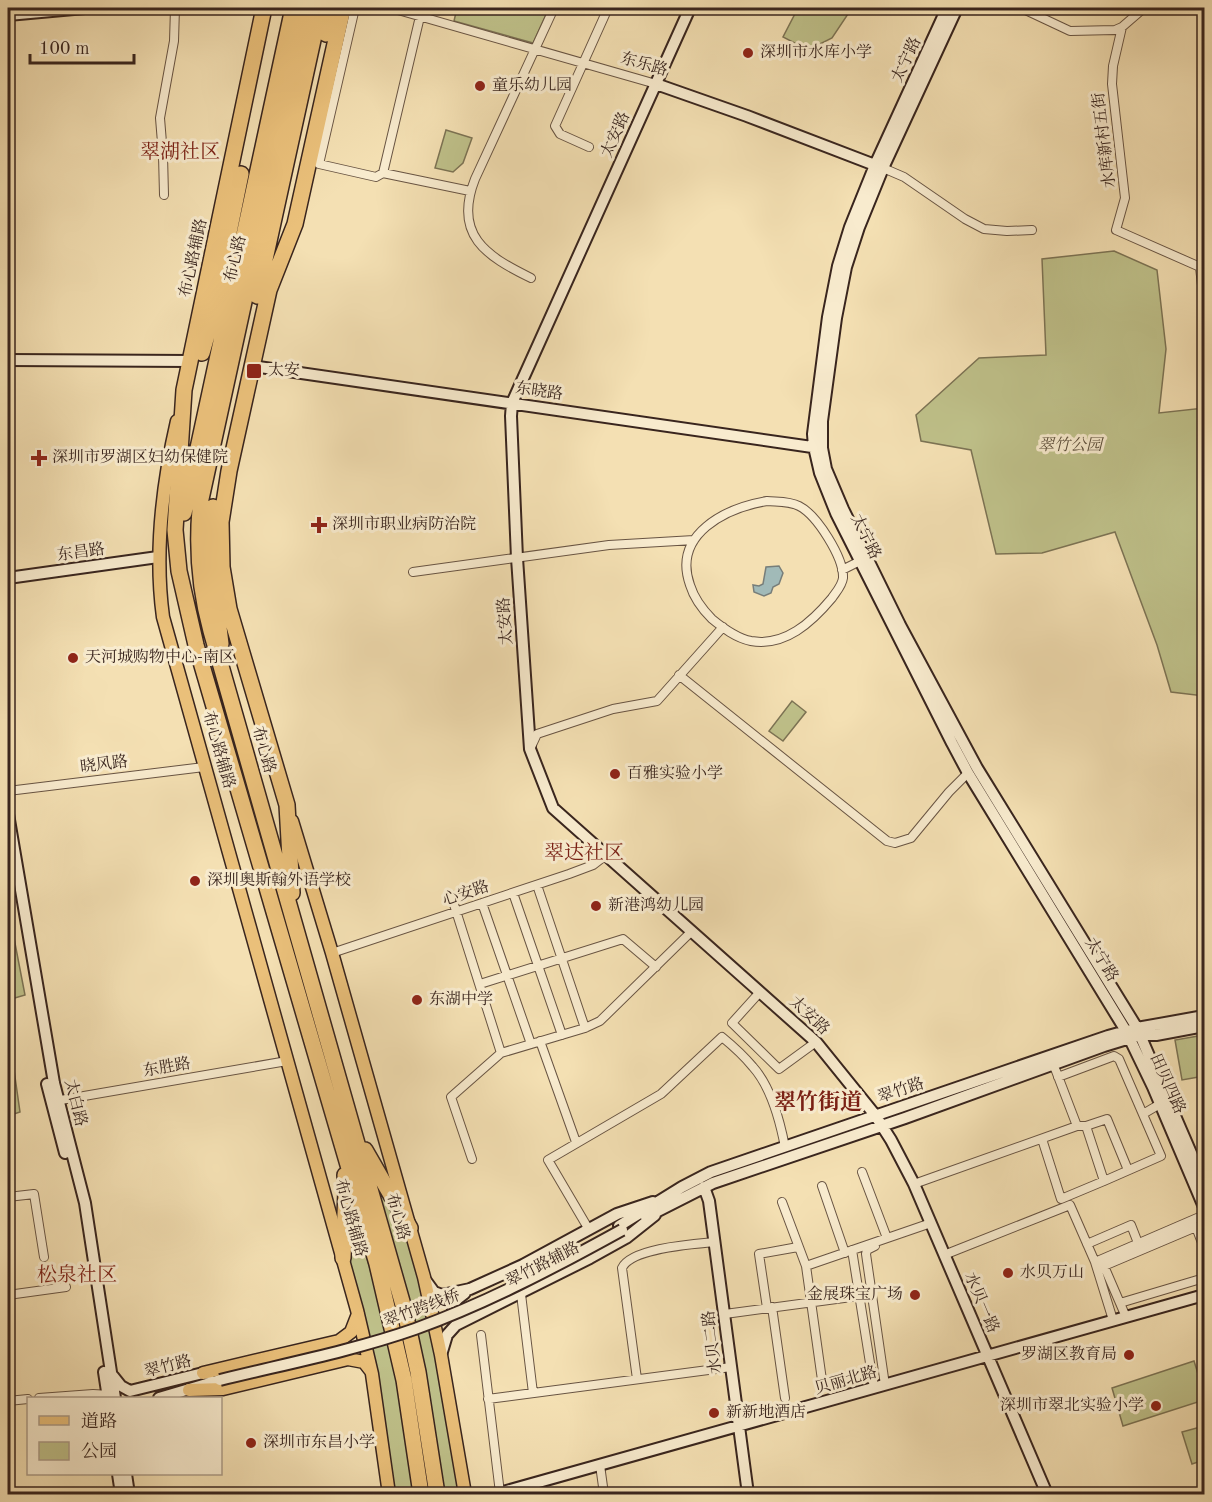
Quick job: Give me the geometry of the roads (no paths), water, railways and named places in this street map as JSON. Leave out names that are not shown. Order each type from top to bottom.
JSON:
[{"type":"highway","name":"布心路辅路","points":[[184,390],[264,8]]},
{"type":"highway","points":[[184,390],[201,358],[210,325],[274,8]]},
{"type":"highway","name":"布心路","points":[[308,8],[201,499],[198,541],[200,584],[209,624],[409,1330],[418,1372],[436,1494]]},
{"type":"highway","points":[[225,680],[211,567],[210,525],[320,8]]},
{"type":"highway","points":[[258,294],[283,231],[332,8]]},
{"type":"highway","points":[[294,923],[287,806],[232,621],[224,582],[221,522],[225,493],[269,290],[295,224],[343,8]]},
{"type":"highway","name":"布心路","points":[[186,597],[182,554],[185,505],[292,11]]},
{"type":"highway","name":"布心路","points":[[184,390],[175,512],[177,555],[196,645],[392,1322],[404,1380],[421,1494]]},
{"type":"highway","points":[[354,1130],[410,1228]]},
{"type":"highway","points":[[342,1143],[346,1192],[343,1258]]},
{"type":"main road","points":[[8,15],[85,8]]},
{"type":"main road","name":"太安路","points":[[690,8],[512,403],[510,416],[517,558],[530,749],[553,808],[816,1042],[882,1125]]},
{"type":"main road","name":"太宁路","points":[[879,166],[947,8]]},
{"type":"main road","name":"太宁路","points":[[957,8],[879,166],[861,196],[838,266],[814,419],[824,483],[860,561],[968,773],[1133,1033]]},
{"type":"main road","name":"东乐路","points":[[656,84],[879,166]]},
{"type":"main road","points":[[8,360],[191,361]]},
{"type":"main road","name":"东晓路","points":[[252,366],[818,447]]},
{"type":"main road","name":"布心路辅路","points":[[184,390],[160,518],[158,557],[164,617],[357,1310],[372,1374],[389,1494]]},
{"type":"main road","name":"太宁路","points":[[818,447],[843,509],[900,625],[977,768],[1133,1033]]},
{"type":"main road","name":"东昌路","points":[[8,578],[158,557]]},
{"type":"main road","points":[[287,806],[332,953],[424,1276],[441,1355],[465,1494]]},
{"type":"main road","name":"太白路","points":[[8,814],[55,1101],[85,1203],[114,1397]]},
{"type":"main road","name":"太白路","points":[[8,856],[55,1101],[80,1210],[114,1397]]},
{"type":"main road","name":"翠竹路","points":[[620,1228],[665,1203],[711,1172],[875,1115],[1133,1033],[1204,1016]]},
{"type":"main road","name":"翠竹路","points":[[665,1203],[704,1187],[1053,1065],[1133,1033],[1156,1035],[1204,1026]]},
{"type":"main road","name":"田贝四路","points":[[1133,1033],[1204,1181]]},
{"type":"main road","name":"田贝四路","points":[[1158,1086],[1160,1104],[1204,1207]]},
{"type":"main road","name":"水贝一路","points":[[882,1125],[914,1184],[1047,1494]]},
{"type":"main road","name":"水贝二路","points":[[704,1187],[709,1201],[715,1242],[748,1494]]},
{"type":"main road","name":"翠竹路辅路","points":[[424,1276],[434,1292],[442,1295],[470,1289],[523,1264],[588,1228],[637,1206],[665,1203]]},
{"type":"main road","name":"翠竹路辅路","points":[[441,1355],[448,1333],[453,1327],[626,1238],[665,1203]]},
{"type":"main road","name":"翠竹跨线桥","points":[[219,1378],[358,1341],[422,1321],[523,1279],[620,1228]]},
{"type":"main road","points":[[470,1289],[452,1306],[458,1316],[470,1317]]},
{"type":"main road","name":"贝丽北路","points":[[498,1494],[1204,1295]]},
{"type":"main road","points":[[203,1374],[339,1341],[353,1329],[357,1310]]},
{"type":"main road","points":[[339,1341],[347,1341],[352,1345],[353,1354],[348,1359]]},
{"type":"main road","points":[[189,1390],[223,1389],[348,1359],[364,1362],[372,1374]]},
{"type":"main road","name":"翠竹路","points":[[111,1370],[116,1382],[130,1391],[203,1374],[219,1378]]},
{"type":"main road","name":"翠竹路","points":[[114,1397],[219,1378]]},
{"type":"main road","name":"翠竹路","points":[[163,1397],[219,1378]]},
{"type":"main road","points":[[118,1475],[121,1494]]},
{"type":"main road","points":[[126,1475],[129,1494]]},
{"type":"street","points":[[164,195],[164,155],[160,118],[174,41],[175,8]]},
{"type":"street","points":[[355,8],[319,164],[376,177],[383,173],[470,191]]},
{"type":"street","name":"东乐路","points":[[391,8],[421,11],[534,49],[656,84]]},
{"type":"street","points":[[531,278],[487,253],[474,238],[468,219],[470,191],[554,8]]},
{"type":"street","points":[[589,147],[560,134],[555,126],[608,8]]},
{"type":"street","points":[[1021,8],[1070,32],[1101,31],[1122,27],[1144,8]]},
{"type":"street","points":[[383,173],[421,11]]},
{"type":"street","name":"水库新村五街","points":[[1122,27],[1113,66],[1112,84],[1125,198],[1116,230],[1202,264]]},
{"type":"street","points":[[879,166],[904,177],[965,219],[984,229],[1032,230]]},
{"type":"street","points":[[1202,264],[1204,304]]},
{"type":"street","points":[[767,501],[786,502],[800,507],[812,516],[832,546],[842,570],[843,579],[840,587],[799,631],[772,640],[753,641],[733,634],[700,606],[689,583],[686,561],[689,548],[694,540],[712,522],[732,510],[748,504],[767,501]]},
{"type":"street","points":[[413,572],[609,545],[694,540]]},
{"type":"street","points":[[842,570],[860,561]]},
{"type":"street","points":[[530,749],[537,734],[613,709],[657,701],[723,627]]},
{"type":"street","points":[[679,675],[887,841],[895,843],[911,838],[968,773]]},
{"type":"street","name":"晓风路","points":[[8,791],[204,767]]},
{"type":"street","name":"心安路","points":[[332,953],[537,885],[587,867],[606,855]]},
{"type":"street","points":[[537,885],[585,1028]]},
{"type":"street","points":[[513,893],[562,1035]]},
{"type":"street","points":[[452,895],[501,1053]]},
{"type":"street","points":[[482,903],[531,1044]]},
{"type":"street","points":[[472,1159],[451,1097],[501,1053],[585,1028],[605,1017],[692,931]]},
{"type":"street","points":[[480,984],[623,939],[656,967]]},
{"type":"street","points":[[760,992],[732,1023],[780,1069],[816,1042]]},
{"type":"street","points":[[588,1228],[548,1160],[661,1094],[722,1037],[755,1068],[764,1083],[775,1109],[785,1147]]},
{"type":"street","points":[[540,1041],[576,1142]]},
{"type":"street","points":[[1042,1139],[1061,1198],[1161,1156],[1119,1059],[1114,1056],[1058,1077]]},
{"type":"street","name":"东胜路","points":[[55,1101],[287,1061]]},
{"type":"street","points":[[1053,1065],[1077,1126]]},
{"type":"street","points":[[1143,1114],[1160,1104]]},
{"type":"street","points":[[914,1184],[1077,1126],[1086,1126],[1107,1119],[1128,1170]]},
{"type":"street","points":[[1086,1126],[1104,1181]]},
{"type":"street","points":[[862,1172],[887,1238]]},
{"type":"street","points":[[822,1186],[849,1251],[880,1387]]},
{"type":"street","points":[[8,1197],[34,1194],[44,1257]]},
{"type":"street","points":[[782,1202],[806,1266],[822,1380]]},
{"type":"street","points":[[944,1255],[1070,1205],[1095,1262],[1113,1320]]},
{"type":"street","points":[[1095,1262],[1204,1215]]},
{"type":"street","points":[[806,1266],[932,1225]]},
{"type":"street","points":[[880,1387],[867,1250],[932,1225]]},
{"type":"street","points":[[1087,1244],[1131,1225],[1138,1243]]},
{"type":"street","points":[[1126,1317],[1104,1266],[1196,1227],[1204,1248]]},
{"type":"street","points":[[637,1379],[622,1268],[624,1264],[651,1251],[715,1242]]},
{"type":"street","points":[[785,1398],[759,1254],[798,1247]]},
{"type":"street","points":[[1120,1303],[1204,1278]]},
{"type":"street","points":[[8,1294],[66,1287]]},
{"type":"street","points":[[520,1294],[533,1394]]},
{"type":"street","points":[[725,1314],[859,1296]]},
{"type":"street","points":[[481,1335],[498,1494]]},
{"type":"street","points":[[488,1400],[731,1367]]},
{"type":"street","points":[[8,1401],[27,1399]]},
{"type":"street","points":[[600,1465],[604,1494]]},
{"type":"water","points":[[779,566],[783,573],[779,584],[773,587],[771,593],[764,596],[754,592],[753,585],[763,584],[766,567]]},
{"type":"place","name":"深圳市水库小学","points":[[748,53]]},
{"type":"place","name":"童乐幼儿园","points":[[480,86]]},
{"type":"place","name":"太安","points":[[254,371]]},
{"type":"place","name":"深圳市罗湖区妇幼保健院","points":[[39,458]]},
{"type":"place","name":"深圳市职业病防治院","points":[[319,525]]},
{"type":"place","name":"天河城购物中心-南区","points":[[73,658]]},
{"type":"place","name":"百雅实验小学","points":[[615,774]]},
{"type":"place","name":"深圳奥斯翰外语学校","points":[[195,881]]},
{"type":"place","name":"新港鸿幼儿园","points":[[596,906]]},
{"type":"place","name":"东湖中学","points":[[417,1000]]},
{"type":"place","name":"水贝万山","points":[[1008,1273]]},
{"type":"place","name":"金展珠宝广场","points":[[915,1295]]},
{"type":"place","name":"罗湖区教育局","points":[[1129,1355]]},
{"type":"place","name":"深圳市翠北实验小学","points":[[1156,1406]]},
{"type":"place","name":"新新地酒店","points":[[714,1413]]},
{"type":"place","name":"深圳市东昌小学","points":[[251,1443]]},
{"type":"district","name":"翠湖社区","points":[[180,153]]},
{"type":"district","name":"翠达社区","points":[[584,854]]},
{"type":"district","name":"翠竹街道","points":[[818,1103]]},
{"type":"district","name":"松泉社区","points":[[77,1276]]},
{"type":"park label","name":"翠竹公园","points":[[1070,446]]}]
